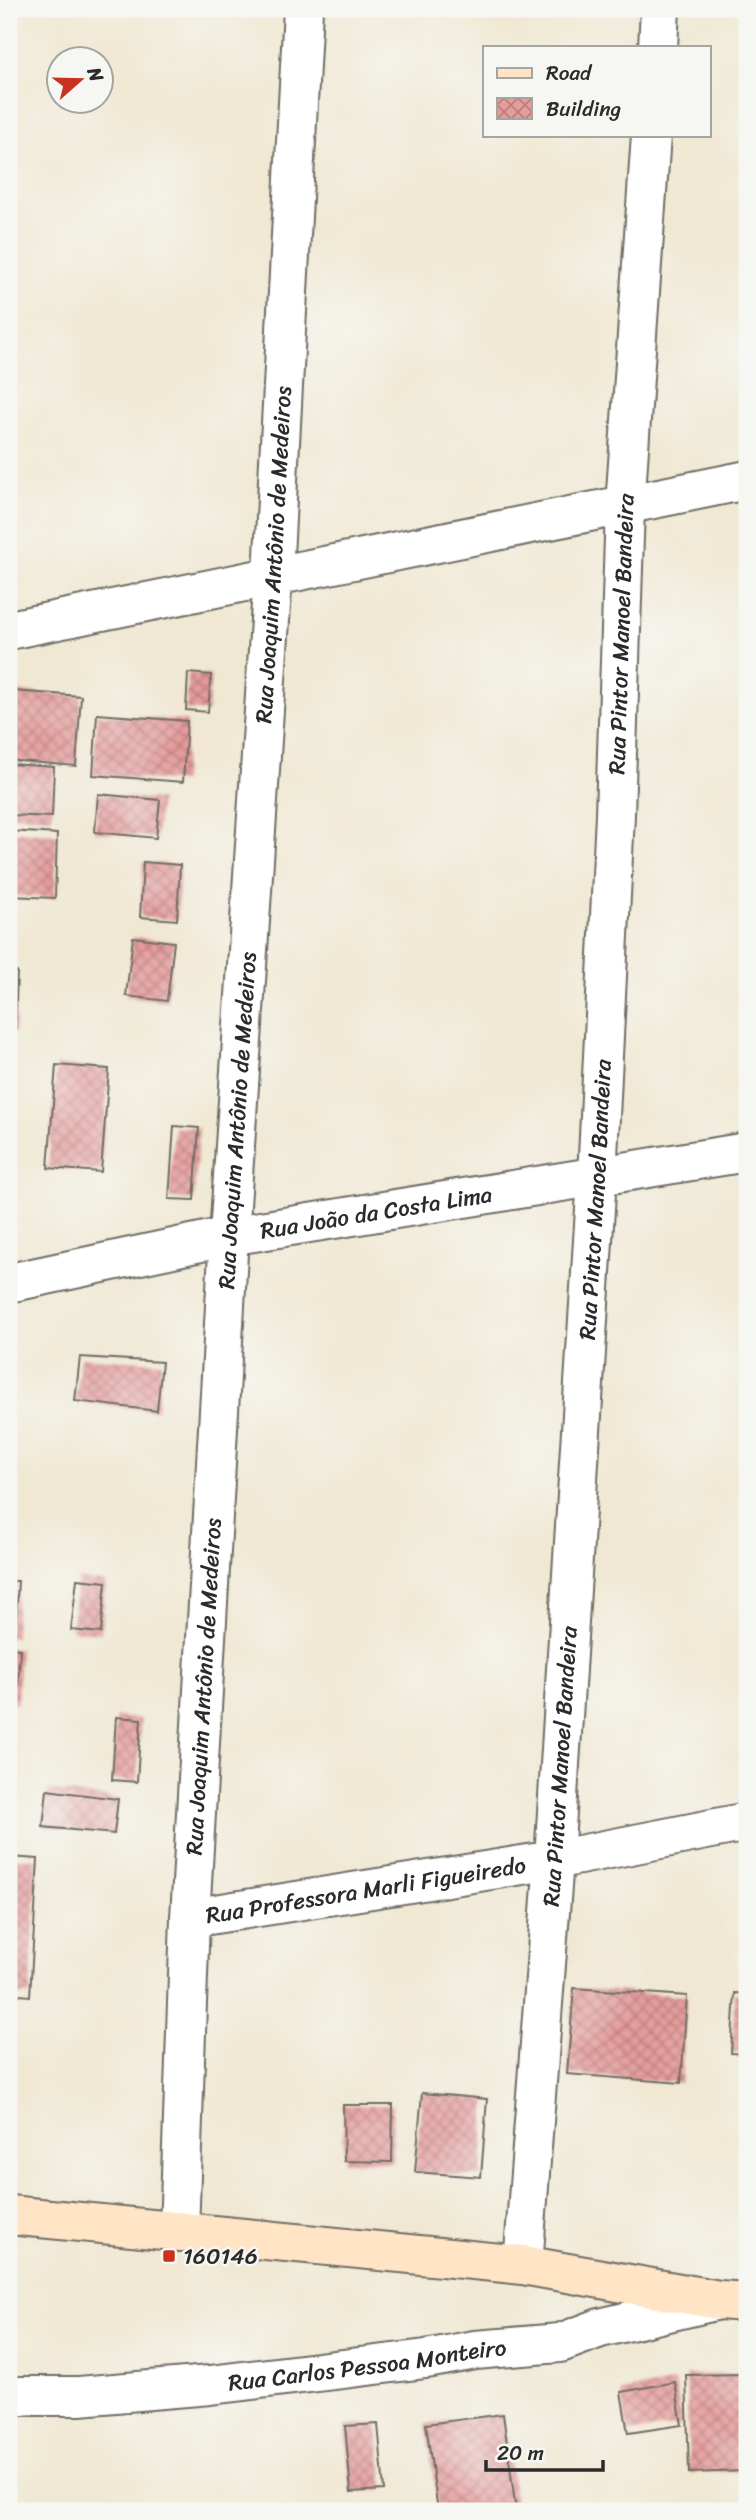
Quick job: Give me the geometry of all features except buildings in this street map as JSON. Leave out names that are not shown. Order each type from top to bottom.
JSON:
[{"type":"main road","points":[[9,2215],[523,2264],[733,2301]]},
{"type":"street","name":"Rua Joaquim Antônio de Medeiros","points":[[179,2232],[190,1918],[229,1236],[273,575],[303,9]]},
{"type":"street","points":[[658,46],[660,9]]},
{"type":"street","name":"Rua Pintor Manoel Bandeira","points":[[523,2264],[554,1860],[597,1178],[615,815],[625,506],[652,136]]},
{"type":"street","points":[[9,630],[747,480]]},
{"type":"street","name":"Rua João da Costa Lima","points":[[9,1283],[229,1236],[747,1152]]},
{"type":"street","name":"Rua Professora Marli Figueiredo","points":[[190,1918],[554,1860],[747,1822]]},
{"type":"street","name":"Rua Carlos Pessoa Monteiro","points":[[9,2396],[79,2396],[210,2385],[426,2359],[475,2350],[560,2343],[600,2328],[733,2301]]},
{"type":"place","name":"160146","points":[[169,2256]]}]
